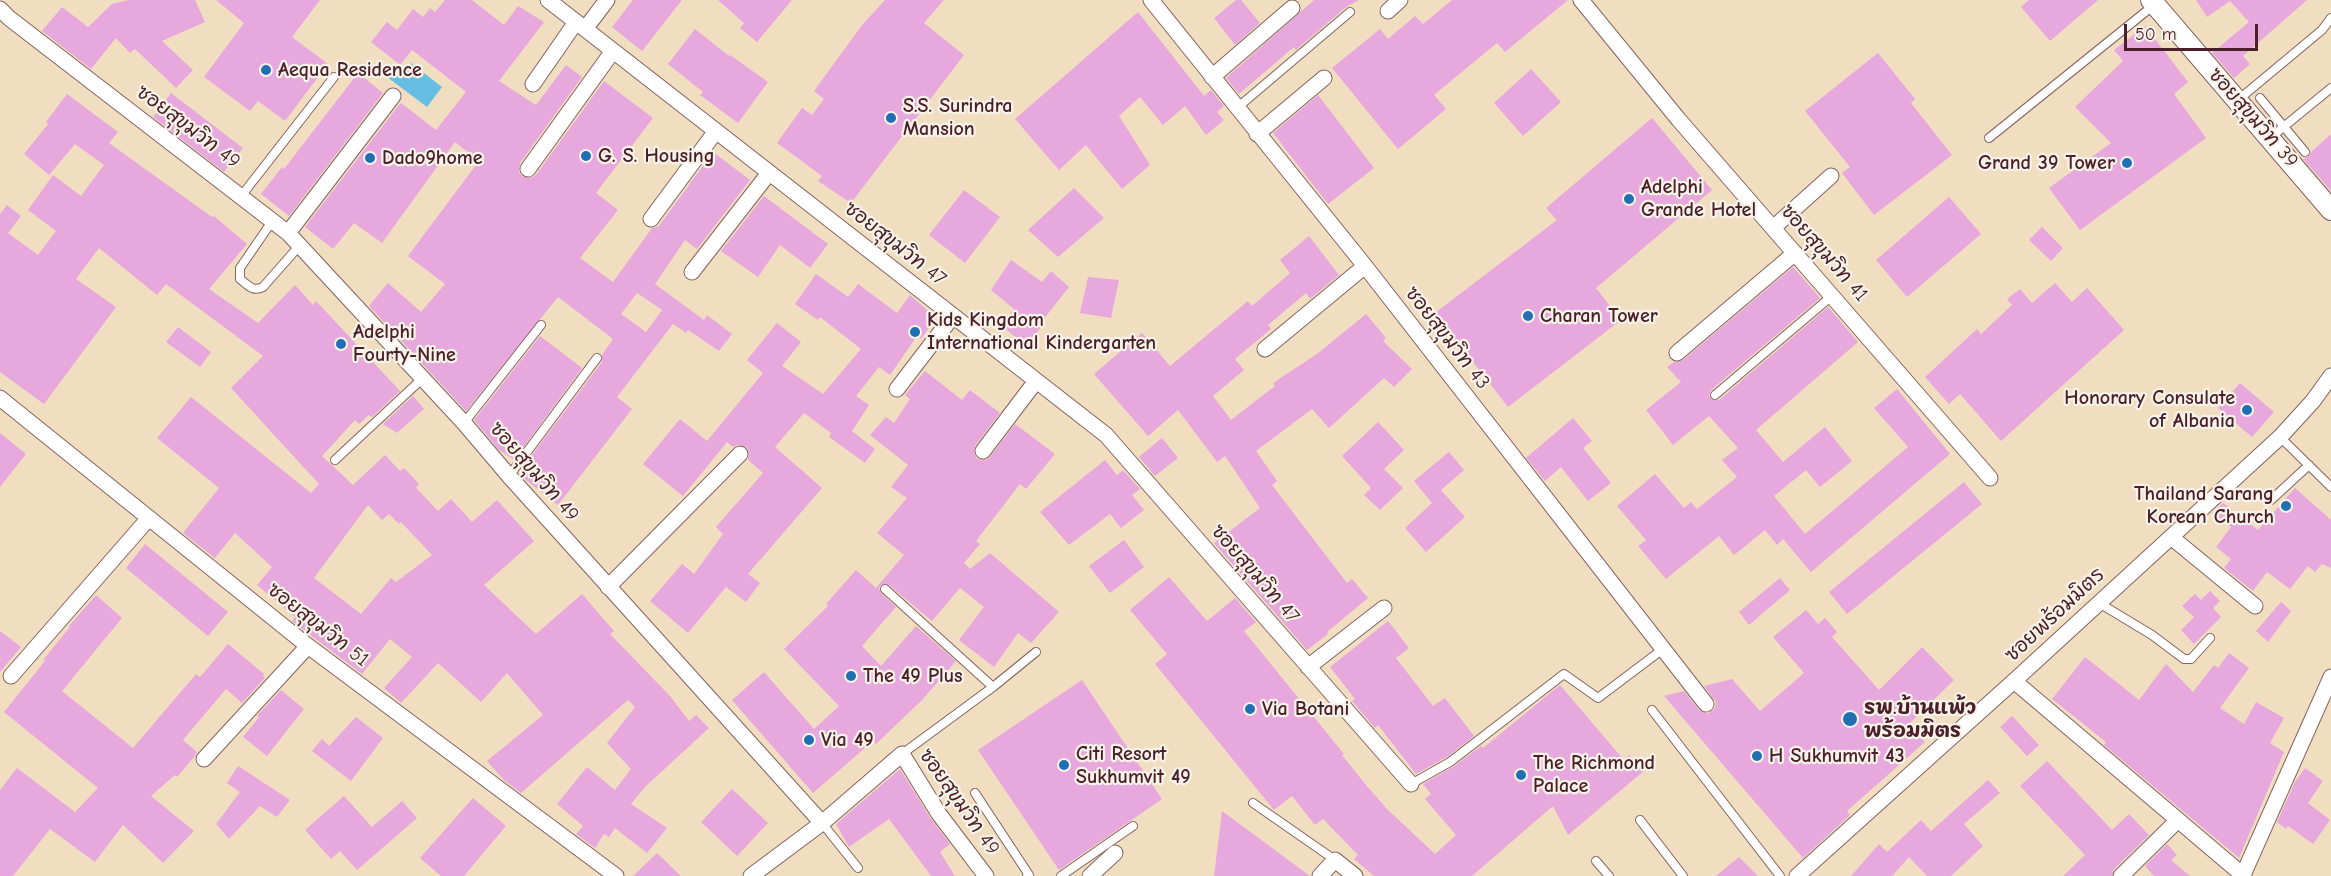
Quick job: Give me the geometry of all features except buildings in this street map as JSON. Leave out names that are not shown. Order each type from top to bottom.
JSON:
[{"type":"street","name":"ซอยสุขุมวิท 47","points":[[548,0],[1106,435],[1411,784]]},
{"type":"street","points":[[533,84],[581,26],[607,0]]},
{"type":"street","name":"ซอยสุขุมวิท 43","points":[[1151,0],[1365,267],[1706,704]]},
{"type":"street","points":[[1388,11],[1400,0]]},
{"type":"street","name":"ซอยสุขุมวิท 41","points":[[1581,0],[1679,120],[1990,478]]},
{"type":"street","name":"ซอยสุขุมวิท 39","points":[[2153,2],[2238,100],[2277,133],[2331,210]]},
{"type":"street","points":[[1212,77],[1292,8]]},
{"type":"street","name":"ซอยสุขุมวิท 49","points":[[0,9],[288,233],[464,423],[608,587],[822,823],[902,754],[939,814],[986,876]]},
{"type":"street","points":[[528,169],[613,51]]},
{"type":"street","points":[[1257,134],[1324,78]]},
{"type":"street","points":[[288,233],[393,96]]},
{"type":"street","points":[[651,219],[716,131]]},
{"type":"street","points":[[692,272],[769,172]]},
{"type":"street","points":[[1773,228],[1831,176]]},
{"type":"street","points":[[1677,353],[1795,253]]},
{"type":"street","points":[[1264,349],[1365,267]]},
{"type":"street","points":[[897,389],[953,316]]},
{"type":"street","name":"ซอยพร้อมมิตร","points":[[1797,876],[2280,437],[2313,401],[2331,376]]},
{"type":"street","points":[[983,451],[1036,381]]},
{"type":"street","name":"ซอยสุขุมวิท 51","points":[[0,398],[308,646],[616,876]]},
{"type":"street","points":[[608,587],[740,454]]},
{"type":"street","points":[[11,676],[150,518]]},
{"type":"street","points":[[2171,537],[2255,606]]},
{"type":"street","points":[[1308,667],[1384,608]]},
{"type":"street","points":[[204,759],[308,646]]},
{"type":"street","points":[[2014,681],[2243,875],[2331,677]]},
{"type":"street","points":[[2121,876],[2178,820]]},
{"type":"street","points":[[751,876],[822,823]]},
{"type":"street","points":[[1090,876],[1114,853]]},
{"type":"street","points":[[1320,876],[1335,860],[1355,876]]},
{"type":"lane","points":[[1989,138],[2153,2]]},
{"type":"lane","points":[[1237,108],[1350,12]]},
{"type":"lane","points":[[2238,100],[2322,30],[2331,18]]},
{"type":"lane","points":[[242,195],[334,77]]},
{"type":"lane","points":[[2277,133],[2331,88]]},
{"type":"lane","points":[[2260,98],[2277,133],[2305,152]]},
{"type":"lane","points":[[273,220],[240,268],[240,279],[252,289],[257,290],[263,287],[300,245]]},
{"type":"lane","points":[[1715,395],[1833,295]]},
{"type":"lane","points":[[464,423],[541,326]]},
{"type":"lane","points":[[509,476],[597,358]]},
{"type":"lane","points":[[334,460],[423,378]]},
{"type":"lane","points":[[2280,437],[2331,487]]},
{"type":"lane","points":[[2271,500],[2309,465]]},
{"type":"lane","points":[[885,588],[993,687]]},
{"type":"lane","points":[[2099,603],[2152,635],[2184,659],[2191,659],[2210,638]]},
{"type":"lane","points":[[1411,784],[1450,762],[1564,674],[1598,698],[1663,649]]},
{"type":"lane","points":[[902,754],[993,687],[1036,652]]},
{"type":"lane","points":[[1652,710],[1780,876]]},
{"type":"lane","points":[[975,794],[1029,876]]},
{"type":"lane","points":[[1253,803],[1335,860]]},
{"type":"lane","points":[[1640,820],[1683,876]]},
{"type":"lane","points":[[822,823],[858,868]]},
{"type":"lane","points":[[1061,876],[1133,826]]},
{"type":"lane","points":[[1596,861],[1609,876]]},
{"type":"water","points":[[411,63],[442,87],[427,107],[387,77],[395,67],[404,73]]},
{"type":"place","name":"Aequa Residence","points":[[266,70]]},
{"type":"place","name":"S.S. Surindra Mansion","points":[[891,118]]},
{"type":"place","name":"G. S. Housing","points":[[586,156]]},
{"type":"place","name":"Dado9home","points":[[370,158]]},
{"type":"place","name":"Grand 39 Tower","points":[[2127,163]]},
{"type":"place","name":"Adelphi Grande Hotel","points":[[1629,199]]},
{"type":"place","name":"Charan Tower","points":[[1528,316]]},
{"type":"place","name":"Kids Kingdom International Kindergarten","points":[[915,332]]},
{"type":"place","name":"Adelphi Fourty-Nine","points":[[341,344]]},
{"type":"place","name":"Honorary Consulate of Albania","points":[[2247,410]]},
{"type":"place","name":"Thailand Sarang Korean Church","points":[[2286,506]]},
{"type":"place","name":"The 49 Plus","points":[[851,676]]},
{"type":"place","name":"Via Botani","points":[[1250,709]]},
{"type":"place","name":"รพ.บ้านแพ้ว พร้อมมิตร","points":[[1850,719]]},
{"type":"place","name":"Via 49","points":[[809,740]]},
{"type":"place","name":"H Sukhumvit 43","points":[[1757,756]]},
{"type":"place","name":"Citi Resort Sukhumvit 49","points":[[1064,765]]},
{"type":"place","name":"The Richmond Palace","points":[[1521,775]]}]
